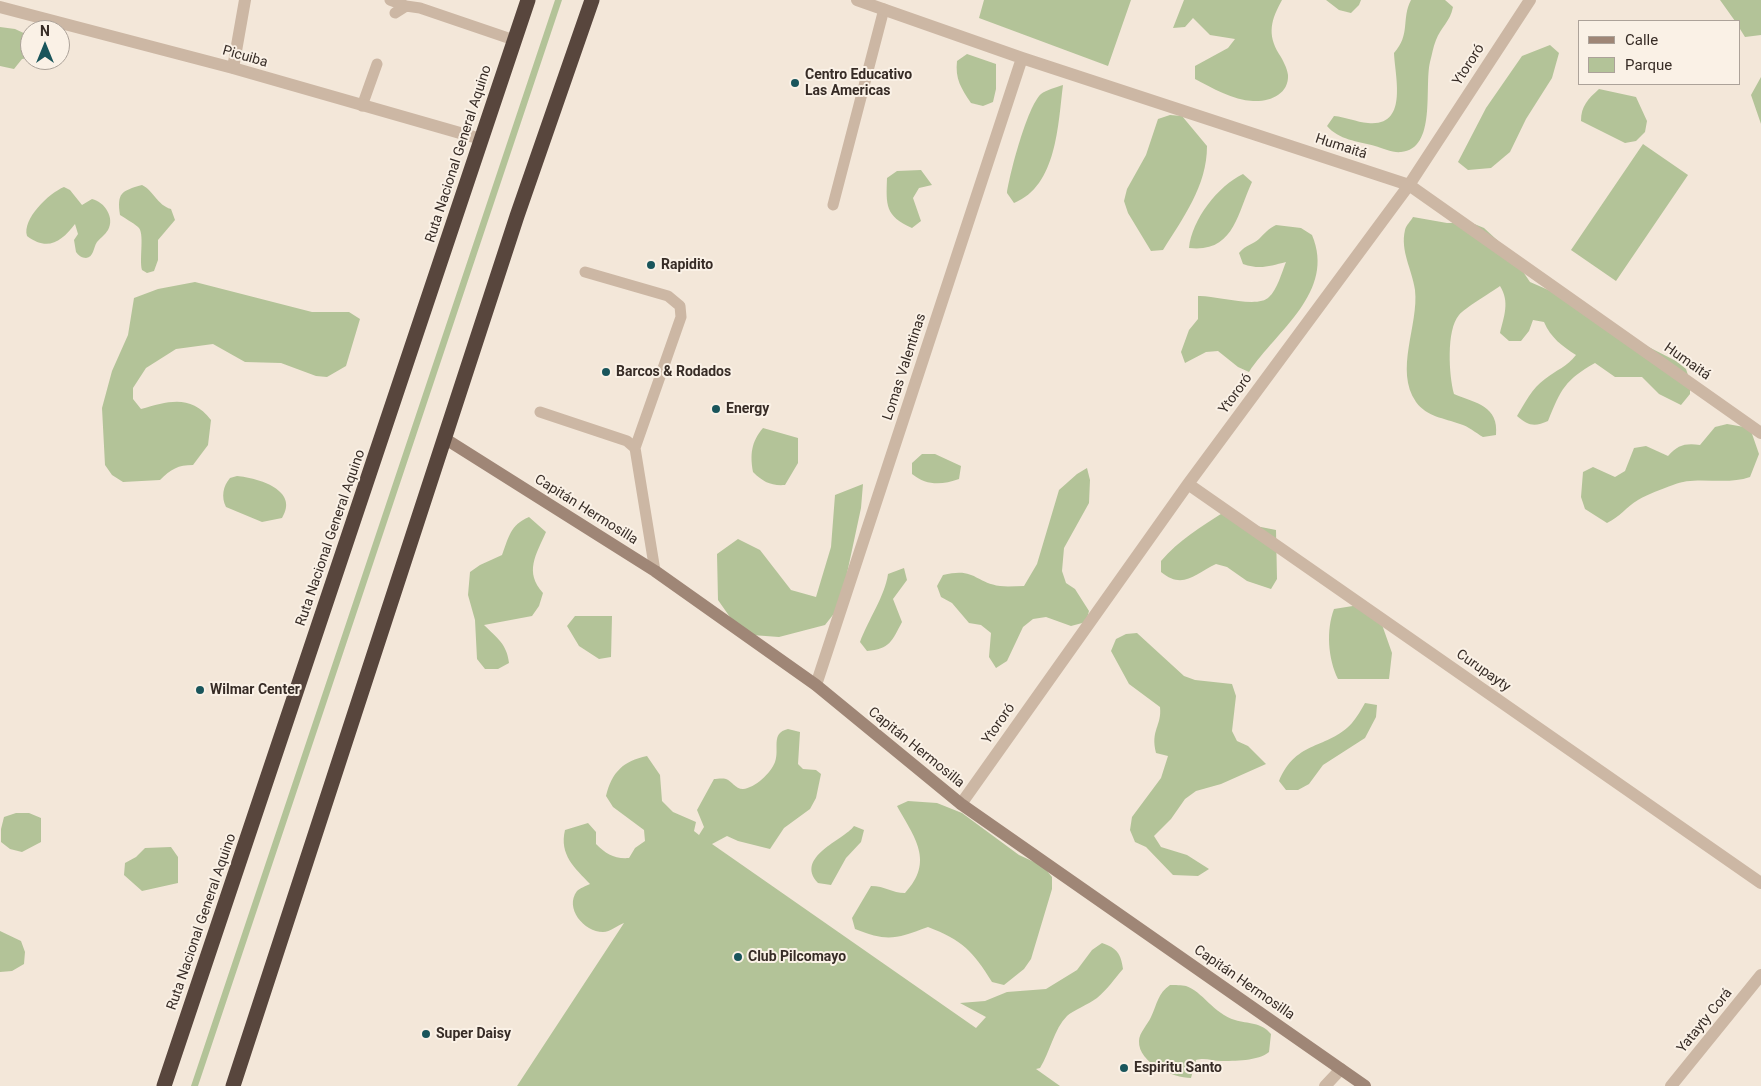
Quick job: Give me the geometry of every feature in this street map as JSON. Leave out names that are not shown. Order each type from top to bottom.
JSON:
[{"type":"highway","name":"Ruta Nacional General Aquino","points":[[164,1086],[528,0]]},
{"type":"highway","points":[[233,1086],[517,216],[592,0]]},
{"type":"street","points":[[233,68],[246,0]]},
{"type":"street","name":"Humaitá","points":[[857,0],[1022,58],[1409,185],[1761,433]]},
{"type":"street","name":"Ytororó","points":[[961,804],[1188,484],[1409,185],[1530,0]]},
{"type":"street","name":"Picuiba","points":[[0,7],[233,68],[481,139]]},
{"type":"street","name":"Lomas Valentinas","points":[[816,685],[1022,58]]},
{"type":"street","name":"Capitán Hermosilla","points":[[444,438],[655,571],[816,685],[961,804],[1365,1086]]},
{"type":"street","name":"Curupayty","points":[[1188,484],[1761,883]]},
{"type":"street","name":"Yatayty Corá","points":[[1672,1086],[1761,975]]},
{"type":"street","points":[[1325,1086],[1341,1069]]},
{"type":"lane","points":[[390,0],[406,6],[420,8],[514,40]]},
{"type":"lane","points":[[395,13],[406,6]]},
{"type":"lane","points":[[833,205],[884,10]]},
{"type":"lane","points":[[362,106],[377,64]]},
{"type":"lane","points":[[585,272],[668,296],[680,306],[681,317],[635,448],[655,571]]},
{"type":"lane","points":[[540,412],[627,441],[635,448]]},
{"type":"green space","points":[[555,0],[562,0],[198,1086],[191,1086]]},
{"type":"green space","points":[[984,0],[1131,0],[1108,66],[979,18]]},
{"type":"green space","points":[[1184,0],[1282,0],[1275,14],[1272,33],[1275,47],[1285,64],[1288,75],[1282,92],[1266,100],[1245,100],[1223,93],[1195,79],[1195,66],[1228,48],[1235,39],[1210,35],[1193,18],[1185,27],[1173,28]]},
{"type":"green space","points":[[1326,0],[1361,0],[1351,13],[1339,10]]},
{"type":"green space","points":[[1411,0],[1445,0],[1453,7],[1450,17],[1438,35],[1433,48],[1429,73],[1427,115],[1420,140],[1412,148],[1398,152],[1337,134],[1327,126],[1334,116],[1368,123],[1381,122],[1390,117],[1395,109],[1397,87],[1394,53],[1404,33]]},
{"type":"green space","points":[[1720,0],[1761,0],[1761,35],[1745,37],[1741,31],[1741,20],[1734,20]]},
{"type":"green space","points":[[0,27],[20,31],[20,62],[14,69],[0,66]]},
{"type":"green space","points":[[1550,45],[1559,53],[1552,78],[1526,119],[1510,152],[1491,168],[1468,170],[1458,162],[1486,108],[1522,56]]},
{"type":"green space","points":[[967,54],[996,64],[996,89],[993,102],[983,106],[971,103],[962,88],[957,73],[957,61]]},
{"type":"green space","points":[[1761,77],[1761,124],[1751,95]]},
{"type":"green space","points":[[1063,85],[1057,135],[1047,168],[1039,183],[1028,195],[1014,203],[1007,193],[1015,156],[1030,112],[1041,94]]},
{"type":"green space","points":[[1599,89],[1636,97],[1647,121],[1645,132],[1636,141],[1625,143],[1581,121],[1582,111],[1586,103]]},
{"type":"green space","points":[[1170,115],[1182,116],[1207,146],[1206,161],[1198,188],[1178,226],[1163,250],[1151,251],[1128,213],[1124,201],[1127,189],[1146,155],[1158,119]]},
{"type":"green space","points":[[1643,144],[1688,175],[1616,281],[1571,250]]},
{"type":"green space","points":[[921,170],[932,185],[919,188],[913,198],[921,221],[912,228],[903,224],[889,209],[887,203],[887,178],[897,171]]},
{"type":"green space","points":[[1243,174],[1252,182],[1232,229],[1225,238],[1216,244],[1204,248],[1189,248],[1195,226],[1208,205],[1224,187]]},
{"type":"green space","points":[[142,185],[162,204],[171,209],[175,220],[158,240],[158,260],[154,271],[147,273],[142,270],[140,230],[136,225],[120,215],[119,208],[120,197],[125,191]]},
{"type":"green space","points":[[64,187],[70,190],[82,205],[92,199],[101,203],[108,211],[110,225],[108,230],[97,242],[92,254],[86,258],[76,252],[74,240],[78,234],[75,224],[60,239],[48,244],[35,241],[27,236],[29,222],[38,207],[51,195]]},
{"type":"green space","points":[[1413,217],[1447,223],[1472,223],[1484,228],[1509,251],[1530,282],[1553,292],[1631,338],[1676,361],[1686,369],[1690,381],[1690,394],[1681,405],[1659,394],[1642,377],[1615,377],[1595,363],[1570,380],[1565,386],[1548,421],[1535,425],[1525,422],[1517,416],[1533,391],[1540,383],[1576,355],[1557,341],[1544,322],[1533,320],[1529,331],[1521,341],[1509,341],[1500,333],[1505,298],[1500,286],[1459,315],[1452,331],[1450,342],[1451,376],[1454,394],[1478,403],[1490,412],[1496,425],[1496,435],[1483,437],[1466,426],[1425,411],[1416,402],[1407,376],[1407,362],[1414,318],[1415,290],[1405,253],[1404,238],[1406,228]]},
{"type":"green space","points":[[1276,225],[1301,228],[1312,235],[1317,256],[1316,275],[1310,292],[1300,309],[1249,372],[1238,367],[1218,351],[1206,352],[1185,363],[1181,352],[1189,330],[1198,319],[1198,296],[1256,302],[1269,297],[1274,290],[1286,262],[1265,267],[1249,266],[1243,264],[1239,253]]},
{"type":"green space","points":[[195,282],[312,312],[349,312],[360,319],[346,366],[327,377],[316,376],[281,363],[245,362],[213,344],[176,349],[146,368],[133,388],[133,399],[141,409],[170,402],[187,403],[196,406],[211,420],[208,445],[193,465],[175,468],[160,480],[123,482],[112,475],[105,465],[102,408],[112,371],[128,335],[134,298],[158,289]]},
{"type":"green space","points":[[1727,424],[1750,428],[1759,454],[1750,477],[1731,481],[1682,482],[1638,500],[1607,523],[1585,509],[1581,497],[1583,472],[1593,467],[1615,477],[1625,471],[1634,448],[1646,446],[1668,456],[1675,449],[1682,446],[1690,444],[1700,445],[1715,427]]},
{"type":"green space","points":[[763,428],[798,438],[798,463],[785,485],[767,483],[753,472],[752,449],[756,438]]},
{"type":"green space","points":[[922,454],[935,454],[961,466],[959,479],[935,483],[923,481],[912,474],[912,463]]},
{"type":"green space","points":[[1087,468],[1090,480],[1089,503],[1064,548],[1062,571],[1066,583],[1075,589],[1089,611],[1086,622],[1071,626],[1046,617],[1033,619],[1023,627],[1007,661],[996,668],[989,657],[991,633],[981,625],[969,623],[952,603],[941,597],[937,586],[943,575],[962,573],[1000,586],[1024,586],[1037,564],[1059,490]]},
{"type":"green space","points":[[237,476],[255,479],[274,487],[281,493],[286,500],[286,508],[282,518],[262,522],[226,507],[223,496],[224,488],[230,478]]},
{"type":"green space","points":[[863,484],[861,508],[840,606],[825,625],[779,637],[752,635],[732,620],[718,600],[717,554],[738,539],[760,550],[791,590],[816,597],[831,547],[835,495]]},
{"type":"green space","points":[[1224,512],[1251,525],[1276,530],[1277,579],[1271,589],[1247,581],[1227,567],[1216,564],[1195,576],[1183,580],[1176,580],[1161,572],[1161,561],[1168,553],[1191,534]]},
{"type":"green space","points":[[529,517],[546,532],[536,556],[533,571],[537,585],[543,593],[539,606],[532,616],[484,625],[504,646],[509,663],[498,669],[485,669],[477,659],[475,620],[468,595],[470,572],[502,555],[514,528]]},
{"type":"green space","points":[[904,568],[907,580],[893,599],[902,622],[896,634],[886,646],[867,651],[860,642],[880,599],[888,574]]},
{"type":"green space","points":[[1359,605],[1380,619],[1392,653],[1389,679],[1338,679],[1330,654],[1329,635],[1331,617],[1334,609]]},
{"type":"green space","points":[[575,616],[612,616],[611,657],[599,659],[579,646],[567,626]]},
{"type":"green space","points":[[1137,633],[1184,676],[1195,680],[1232,684],[1236,696],[1232,731],[1237,741],[1248,746],[1266,764],[1221,784],[1196,791],[1185,799],[1171,819],[1154,836],[1161,847],[1187,855],[1209,869],[1198,876],[1173,875],[1146,847],[1135,842],[1130,830],[1132,817],[1161,778],[1168,756],[1156,753],[1154,739],[1160,707],[1129,684],[1111,651],[1116,639],[1126,634]]},
{"type":"green space","points":[[1365,703],[1377,705],[1376,717],[1365,738],[1323,765],[1309,784],[1298,790],[1286,790],[1279,781],[1294,758],[1303,751],[1342,732],[1354,721]]},
{"type":"green space","name":"Club Pilcomayo","points":[[788,729],[800,732],[798,764],[803,769],[816,770],[821,774],[816,798],[810,809],[784,828],[770,849],[738,841],[727,836],[712,844],[976,1028],[986,1017],[960,1003],[985,1001],[1007,992],[1046,989],[1077,970],[1092,950],[1102,943],[1115,949],[1121,959],[1123,969],[1108,988],[1097,998],[1067,1016],[1055,1034],[1040,1068],[1036,1069],[1060,1086],[517,1086],[624,923],[603,932],[589,928],[578,918],[573,905],[574,898],[578,890],[590,884],[566,854],[564,847],[565,830],[588,823],[596,832],[596,844],[600,848],[615,857],[629,858],[635,848],[645,841],[644,830],[613,807],[606,796],[615,774],[620,769],[631,761],[647,756],[660,775],[662,801],[673,812],[696,822],[694,831],[699,835],[704,827],[697,810],[714,779],[726,779],[738,788],[743,789],[757,783],[773,766],[776,757],[777,738],[782,731]]},
{"type":"green space","points":[[908,801],[937,803],[962,813],[1019,855],[1043,866],[1052,877],[1052,889],[1031,959],[1024,969],[1004,985],[992,982],[979,962],[966,948],[950,937],[928,927],[892,937],[876,936],[855,929],[852,918],[871,886],[905,893],[919,870],[919,849],[910,828],[897,806]]},
{"type":"green space","points":[[16,813],[29,813],[41,818],[41,842],[22,852],[10,849],[1,842],[1,829],[4,817]]},
{"type":"green space","points":[[854,826],[864,830],[861,842],[846,858],[831,885],[818,883],[812,874],[812,865],[816,857]]},
{"type":"green space","points":[[171,847],[178,857],[178,883],[142,891],[124,875],[125,863],[136,857],[145,848]]},
{"type":"green space","points":[[0,931],[21,941],[25,952],[24,964],[12,971],[0,972]]},
{"type":"green space","points":[[1170,985],[1184,986],[1192,989],[1228,1017],[1263,1027],[1271,1034],[1269,1052],[1265,1055],[1246,1060],[1196,1060],[1191,1078],[1175,1075],[1158,1068],[1144,1056],[1140,1049],[1139,1038],[1151,1017],[1160,995]]},
{"type":"place","name":"Centro Educativo Las Americas","points":[[795,83]]},
{"type":"place","name":"Rapidito","points":[[651,265]]},
{"type":"place","name":"Barcos & Rodados","points":[[606,372]]},
{"type":"place","name":"Energy","points":[[716,409]]},
{"type":"place","name":"Wilmar Center","points":[[200,690]]},
{"type":"place","name":"Club Pilcomayo","points":[[738,957]]},
{"type":"place","name":"Super Daisy","points":[[426,1034]]},
{"type":"place","name":"Espiritu Santo","points":[[1124,1068]]}]
